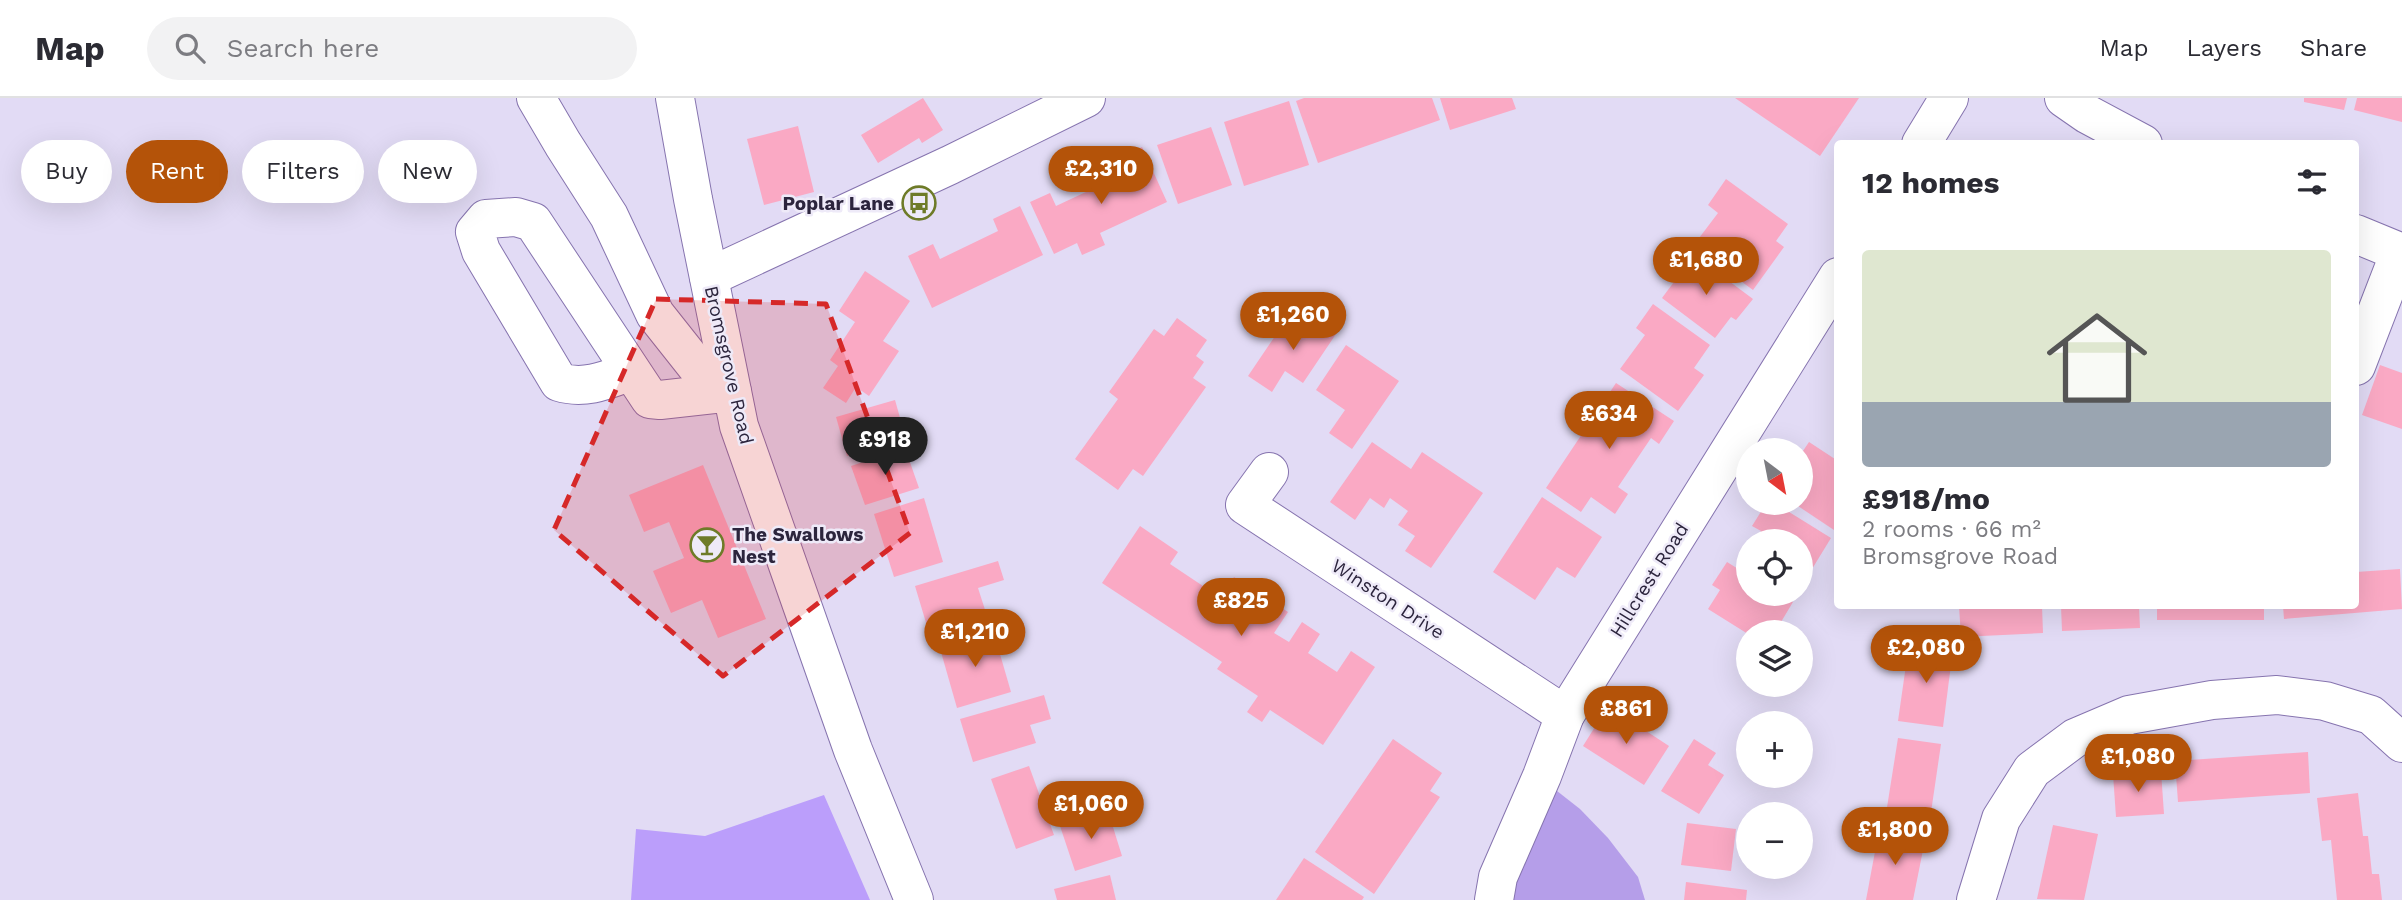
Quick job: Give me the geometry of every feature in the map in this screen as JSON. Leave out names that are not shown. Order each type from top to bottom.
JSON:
[{"type":"street","points":[[536,98],[609,216],[654,314],[697,367],[723,393]]},
{"type":"street","name":"Bromsgrove Road","points":[[675,98],[709,277],[723,393],[739,426],[853,750],[914,900]]},
{"type":"street","points":[[709,277],[950,165],[1086,98]]},
{"type":"street","points":[[1923,140],[1949,98]]},
{"type":"street","points":[[2064,98],[2087,114],[2136,140]]},
{"type":"street","points":[[631,371],[598,384],[572,386],[559,382],[481,251],[475,232],[486,219],[516,217],[533,222],[650,399],[723,393]]},
{"type":"street","points":[[2359,235],[2401,253],[2359,358]]},
{"type":"street","name":"Hillcrest Road","points":[[1494,900],[1498,877],[1565,715],[1834,283]]},
{"type":"street","name":"Winston Drive","points":[[1269,472],[1245,505],[1565,715]]},
{"type":"street","points":[[1976,900],[2001,818],[2032,770],[2076,738],[2129,715],[2212,700],[2277,695],[2325,701],[2371,715],[2402,743]]},
{"type":"highlighted area","points":[[656,299],[826,304],[910,533],[723,676],[554,530]]},
{"type":"shaded area","points":[[1543,780],[1580,809],[1608,838],[1638,877],[1645,900],[1498,900]]},
{"type":"shaded area","points":[[824,795],[870,900],[631,900],[636,829],[705,836]]},
{"type":"building","points":[[923,98],[943,130],[922,143],[919,138],[878,163],[861,135]]},
{"type":"building","points":[[1304,98],[1432,98],[1440,120],[1318,163],[1296,101]]},
{"type":"building","points":[[1440,98],[1512,98],[1516,109],[1450,130]]},
{"type":"building","points":[[1735,98],[1859,98],[1820,156]]},
{"type":"building","points":[[2304,98],[2347,98],[2344,110],[2304,102]]},
{"type":"building","points":[[2357,98],[2402,98],[2402,122],[2354,110]]},
{"type":"building","points":[[1289,101],[1309,165],[1244,186],[1224,122]]},
{"type":"building","points":[[798,126],[814,192],[764,205],[747,139]]},
{"type":"building","points":[[1211,127],[1232,185],[1178,204],[1157,145]]},
{"type":"building","points":[[1142,147],[1167,202],[1100,233],[1105,245],[1082,255],[1077,243],[1054,254],[1030,202],[1050,193],[1056,206],[1120,176],[1113,161]]},
{"type":"building","points":[[1726,179],[1788,224],[1776,241],[1784,247],[1753,290],[1693,246],[1718,213],[1708,205]]},
{"type":"building","points":[[1020,206],[1043,255],[932,308],[908,256],[933,244],[940,259],[998,231],[993,219]]},
{"type":"building","points":[[1694,255],[1753,299],[1736,320],[1731,317],[1715,338],[1662,298]]},
{"type":"building","points":[[865,271],[910,301],[883,341],[899,351],[869,396],[856,387],[846,403],[823,388],[838,366],[830,360],[855,322],[839,311]]},
{"type":"building","points":[[1653,304],[1710,345],[1694,368],[1704,375],[1678,411],[1620,369],[1645,335],[1636,328]]},
{"type":"building","points":[[1311,313],[1338,331],[1303,383],[1285,371],[1272,392],[1248,376],[1288,317],[1302,326]]},
{"type":"building","points":[[1177,318],[1207,340],[1196,356],[1204,362],[1193,378],[1206,387],[1143,476],[1133,469],[1118,490],[1075,459],[1118,399],[1109,392],[1154,329],[1164,336]]},
{"type":"building","points":[[1346,345],[1399,381],[1352,449],[1329,433],[1345,410],[1316,390]]},
{"type":"building","points":[[2380,365],[2402,373],[2402,429],[2362,415]]},
{"type":"building","points":[[1616,383],[1674,421],[1659,444],[1651,438],[1618,487],[1628,494],[1615,514],[1591,497],[1581,512],[1546,488]]},
{"type":"building","points":[[895,400],[906,439],[847,456],[836,417]]},
{"type":"building","points":[[1372,442],[1411,469],[1422,452],[1483,493],[1431,568],[1405,551],[1415,536],[1398,525],[1408,511],[1390,498],[1384,508],[1370,498],[1355,520],[1330,502]]},
{"type":"building","points":[[1813,445],[1834,458],[1834,530],[1812,515]]},
{"type":"building","points":[[905,448],[919,488],[865,505],[851,466]]},
{"type":"building","name":"The Swallows Nest","points":[[703,465],[766,619],[718,638],[702,600],[671,613],[653,571],[684,558],[669,522],[644,532],[629,495]]},
{"type":"building","points":[[1542,497],[1602,537],[1575,578],[1557,567],[1535,600],[1493,572]]},
{"type":"building","points":[[924,498],[943,562],[894,577],[874,514]]},
{"type":"building","points":[[1759,515],[1794,515],[1831,538],[1813,567],[1813,529],[1757,529],[1752,526]]},
{"type":"building","points":[[1140,526],[1178,552],[1170,564],[1221,598],[1234,577],[1288,612],[1274,633],[1289,642],[1302,622],[1320,634],[1308,653],[1337,672],[1351,651],[1375,667],[1323,745],[1270,710],[1262,722],[1247,712],[1258,696],[1217,669],[1222,662],[1102,583]]},
{"type":"building","points":[[998,561],[1004,580],[978,588],[988,619],[930,636],[915,586]]},
{"type":"building","points":[[1727,562],[1736,568],[1736,606],[1791,606],[1782,620],[1736,620],[1736,626],[1708,609],[1720,590],[1712,585]]},
{"type":"building","points":[[2400,569],[2402,609],[2284,619],[2283,609],[2359,609],[2359,572]]},
{"type":"building","points":[[1959,609],[2042,609],[2043,633],[1961,637]]},
{"type":"building","points":[[2061,609],[2139,609],[2140,628],[2062,631]]},
{"type":"building","points":[[2157,609],[2264,609],[2264,620],[2157,620]]},
{"type":"building","points":[[993,630],[1011,692],[957,708],[939,645]]},
{"type":"building","points":[[1909,644],[1953,649],[1943,727],[1898,721]]},
{"type":"building","points":[[1044,695],[1051,719],[1030,725],[1036,743],[973,762],[960,719]]},
{"type":"building","points":[[1608,706],[1669,746],[1644,785],[1583,746]]},
{"type":"building","points":[[1898,738],[1941,744],[1929,826],[1885,820]]},
{"type":"building","points":[[1393,739],[1442,773],[1430,791],[1440,797],[1374,894],[1315,852]]},
{"type":"building","points":[[1694,739],[1716,753],[1708,765],[1724,775],[1699,814],[1661,791]]},
{"type":"building","points":[[2308,752],[2310,793],[2178,802],[2175,761]]},
{"type":"building","points":[[1029,766],[1054,835],[1016,849],[991,779]]},
{"type":"building","points":[[2161,771],[2164,814],[2116,817],[2113,774]]},
{"type":"building","points":[[2358,793],[2363,836],[2368,836],[2372,874],[2379,874],[2382,900],[2337,900],[2331,840],[2322,841],[2317,798]]},
{"type":"building","points":[[1108,811],[1122,856],[1075,871],[1060,826]]},
{"type":"building","points":[[1687,823],[1736,829],[1731,871],[1681,865]]},
{"type":"building","points":[[2053,825],[2098,834],[2084,900],[2037,899]]},
{"type":"building","points":[[1879,830],[1925,840],[1913,900],[1866,900]]},
{"type":"building","points":[[1304,858],[1364,897],[1362,900],[1276,900]]},
{"type":"building","points":[[1110,875],[1116,900],[1057,900],[1054,889]]},
{"type":"building","points":[[1686,882],[1747,890],[1746,900],[1684,900]]},
{"type":"place","name":"Poplar Lane","points":[[919,203]]},
{"type":"place","name":"The Swallows Nest","points":[[707,545]]}]
